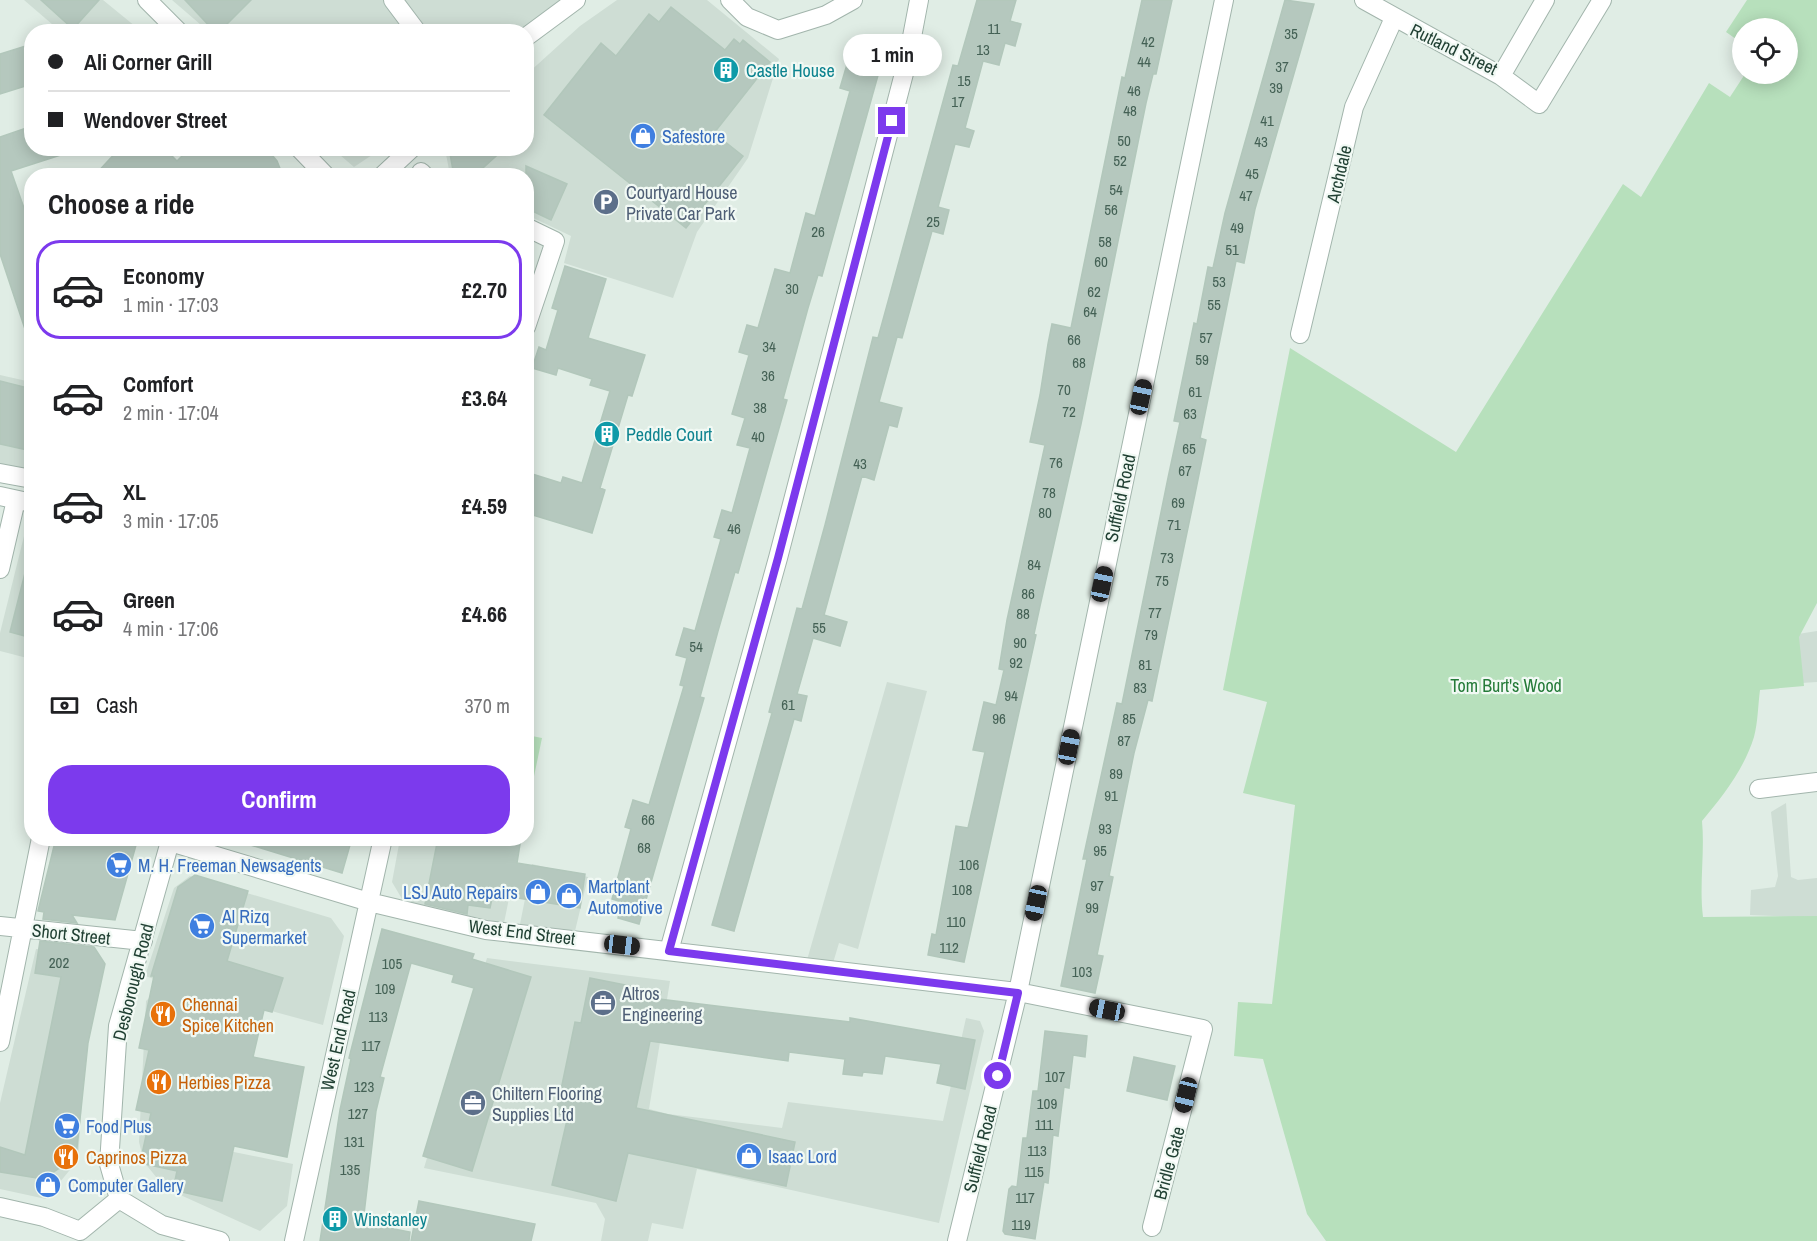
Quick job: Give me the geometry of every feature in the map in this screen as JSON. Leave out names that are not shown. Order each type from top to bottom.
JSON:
[{"type":"street","points":[[147,0],[171,24]]},
{"type":"street","points":[[393,0],[411,24]]},
{"type":"street","points":[[534,32],[576,0]]},
{"type":"street","points":[[730,0],[747,17],[778,30],[826,15],[853,0]]},
{"type":"street","points":[[669,951],[778,558],[908,58],[919,0]]},
{"type":"street","name":"Suffield Road","points":[[957,1241],[1018,993],[1224,0]]},
{"type":"street","name":"Rutland Street","points":[[1364,0],[1501,76],[1545,0]]},
{"type":"street","points":[[1501,76],[1539,104],[1602,0]]},
{"type":"street","name":"Archdale","points":[[1300,334],[1354,107],[1394,18]]},
{"type":"street","points":[[307,156],[318,168]]},
{"type":"street","points":[[391,168],[403,156]]},
{"type":"street","points":[[534,231],[555,241],[534,303]]},
{"type":"street","points":[[0,473],[24,478]]},
{"type":"street","points":[[0,569],[16,500]]},
{"type":"street","points":[[1759,789],[1817,782]]},
{"type":"street","points":[[0,1042],[39,846]]},
{"type":"street","name":"Desborough Road","points":[[119,1199],[109,1164],[118,1026],[169,846]]},
{"type":"street","name":"West End Street","points":[[190,846],[369,902],[486,930],[1018,993],[1203,1029]]},
{"type":"street","name":"West End Road","points":[[294,1241],[382,846]]},
{"type":"street","name":"Short Street","points":[[0,926],[143,941]]},
{"type":"street","name":"Bridle Gate","points":[[1152,1227],[1203,1029]]},
{"type":"street","points":[[0,1208],[44,1217],[79,1236],[119,1199],[162,1225],[220,1241]]},
{"type":"shaded area","points":[[24,0],[103,0],[132,24],[52,24]]},
{"type":"shaded area","points":[[172,0],[567,0],[534,26],[200,24]]},
{"type":"shaded area","points":[[617,0],[707,0],[779,59],[748,158],[697,232],[673,298],[564,263],[571,236],[534,218],[534,168],[449,168],[446,156],[534,156],[534,68],[580,26]]},
{"type":"shaded area","points":[[341,156],[370,156],[354,167]]},
{"type":"shaded area","points":[[0,375],[24,380],[24,473],[0,467]]},
{"type":"shaded area","points":[[24,536],[24,657],[0,651],[0,633]]},
{"type":"shaded area","points":[[1817,631],[1817,682],[1801,683],[1798,634]]},
{"type":"shaded area","points":[[887,682],[927,691],[858,949],[839,943],[833,963],[807,960]]},
{"type":"shaded area","points":[[1786,803],[1791,877],[1798,880],[1817,878],[1817,918],[1750,915],[1751,890],[1775,887],[1778,876],[1771,812]]},
{"type":"shaded area","points":[[399,846],[520,846],[504,923],[405,904],[392,882]]},
{"type":"shaded area","points":[[532,864],[588,877],[575,931],[520,924]]},
{"type":"shaded area","points":[[190,876],[331,918],[344,936],[323,1025],[264,1009],[229,1151],[293,1164],[287,1206],[260,1231],[165,1188],[144,1162],[139,1142],[146,1001],[151,996],[154,979],[145,976],[174,888]]},
{"type":"shaded area","points":[[36,949],[92,950],[78,1160],[46,1199],[0,1189],[0,1103]]},
{"type":"shaded area","points":[[487,958],[670,981],[649,1109],[668,1114],[782,1128],[788,1102],[943,1121],[966,1018],[980,1021],[984,1031],[939,1223],[697,1169],[683,1229],[652,1223],[648,1241],[601,1241],[605,1219],[596,1203],[424,1168]]},
{"type":"green space","name":"Tom Burt's Wood","points":[[1747,0],[1817,0],[1817,603],[1799,637],[1804,686],[1760,690],[1754,737],[1750,749],[1732,782],[1702,821],[1702,905],[1703,917],[1817,916],[1817,1241],[1326,1241],[1307,1214],[1263,1059],[1234,1056],[1238,1002],[1272,1004],[1295,805],[1243,793],[1267,702],[1223,690],[1290,348],[1456,452],[1623,184],[1641,197],[1709,83],[1730,97],[1738,84],[1798,84],[1798,18],[1735,18]]},
{"type":"green space","name":"Tom Burt's Wood","points":[[1732,23],[1732,36],[1726,32]]},
{"type":"green space","points":[[534,736],[542,738],[534,776]]},
{"type":"building","points":[[41,0],[99,0],[77,24],[67,24]]},
{"type":"building","points":[[185,0],[251,0],[227,24],[208,24]]},
{"type":"building","points":[[977,0],[1016,0],[1010,21],[1021,24],[1015,46],[1005,43],[999,65],[983,61],[965,128],[974,131],[969,147],[955,144],[938,207],[949,210],[943,234],[932,231],[902,338],[897,337],[879,402],[902,408],[897,427],[889,425],[874,480],[862,476],[824,615],[847,622],[840,646],[813,638],[797,694],[807,696],[801,721],[794,719],[734,931],[712,925],[772,713],[769,712],[797,608],[802,609],[825,525],[873,337],[878,338],[953,65],[958,66]]},
{"type":"building","points":[[1142,0],[1172,0],[1156,74],[1153,74],[1146,103],[1081,424],[964,962],[928,955],[932,934],[936,935],[956,826],[968,828],[974,802],[985,752],[973,750],[984,702],[996,705],[1004,670],[999,669],[1007,620],[1045,445],[1030,442],[1052,324],[1071,328],[1122,77],[1125,78]]},
{"type":"building","points":[[1285,0],[1314,4],[1255,209],[1244,263],[1236,261],[1200,438],[1206,440],[1195,494],[1152,701],[1148,700],[1134,753],[1109,876],[1113,877],[1097,955],[1103,956],[1095,993],[1061,986],[1087,859],[1083,859],[1117,703],[1122,704],[1180,422],[1174,421],[1194,323],[1197,324],[1208,267],[1213,268],[1225,213]]},
{"type":"building","name":"Safestore","points":[[671,7],[725,50],[734,39],[740,44],[743,40],[770,62],[714,133],[743,156],[686,228],[544,115],[601,43],[616,56],[649,14],[659,22]]},
{"type":"building","points":[[865,37],[887,43],[822,276],[818,275],[808,308],[783,399],[787,400],[738,573],[735,572],[718,631],[700,697],[704,698],[639,924],[618,918],[622,902],[612,899],[631,829],[625,827],[633,800],[649,805],[684,686],[680,685],[687,658],[676,655],[684,628],[695,631],[721,539],[714,537],[722,510],[732,513],[750,448],[737,445],[745,418],[732,414],[749,355],[739,352],[747,325],[758,328],[775,269],[790,273],[806,213],[815,216],[850,91],[840,88],[848,61],[858,64]]},
{"type":"building","points":[[24,46],[24,86],[0,94],[0,54]]},
{"type":"building","points":[[24,129],[24,156],[58,156],[11,171],[24,208],[24,326],[0,254],[0,137]]},
{"type":"building","points":[[113,156],[172,156],[177,161],[182,156],[273,156],[280,168],[101,168]]},
{"type":"building","points":[[450,156],[496,156],[483,168],[453,168]]},
{"type":"building","points":[[534,170],[567,184],[551,220],[534,212]]},
{"type":"building","name":"Peddle Court","points":[[565,266],[606,279],[588,338],[645,355],[632,396],[628,395],[600,488],[605,490],[592,533],[534,515],[534,475],[561,483],[563,477],[582,483],[610,391],[590,385],[592,379],[558,368],[556,375],[534,369],[539,347],[546,350],[558,310],[552,308]]},
{"type":"building","points":[[0,381],[24,387],[24,449],[0,444]]},
{"type":"building","points":[[24,577],[24,636],[10,632]]},
{"type":"building","points":[[54,846],[136,846],[115,920],[72,915],[77,923],[43,919],[44,912],[38,911]]},
{"type":"building","points":[[254,846],[350,846],[342,873]]},
{"type":"building","points":[[436,846],[520,846],[517,863],[585,874],[580,908],[493,894],[490,908],[468,905],[467,914],[425,904]]},
{"type":"building","points":[[195,875],[248,891],[227,961],[283,978],[272,1012],[264,1010],[253,1057],[304,1067],[287,1157],[234,1146],[222,1201],[173,1190],[177,1171],[140,1163],[151,1113],[136,1110],[149,1050],[139,1048],[154,976],[151,976],[178,887]]},
{"type":"building","points":[[382,929],[474,954],[472,959],[531,977],[472,1171],[423,1156],[474,988],[452,982],[454,975],[411,963],[380,1077],[384,1078],[376,1111],[363,1223],[410,1232],[409,1241],[320,1241],[340,1110],[351,1059],[349,1058]]},
{"type":"building","points":[[40,941],[94,947],[105,964],[88,1043],[76,1157],[43,1179],[0,1172],[0,1147],[25,1155],[61,977],[35,973]]},
{"type":"building","points":[[590,978],[661,992],[659,999],[850,1022],[850,1018],[975,1040],[965,1089],[937,1083],[941,1064],[885,1056],[882,1074],[863,1072],[862,1076],[843,1074],[845,1059],[789,1052],[788,1061],[650,1041],[636,1108],[795,1142],[786,1186],[628,1153],[616,1201],[552,1185],[568,1116],[556,1114],[575,1022],[581,1023]]},
{"type":"building","points":[[1045,1031],[1087,1036],[1085,1057],[1073,1055],[1069,1088],[1064,1087],[1058,1136],[1053,1135],[1048,1183],[1044,1182],[1035,1239],[1005,1234],[1003,1231],[1009,1189],[1012,1186],[1017,1187],[1023,1138],[1027,1138],[1033,1091],[1038,1091]]},
{"type":"building","points":[[1134,1057],[1175,1066],[1167,1100],[1127,1091]]},
{"type":"building","points":[[419,1201],[535,1224],[531,1241],[411,1241]]},
{"type":"place","name":"Castle House","points":[[726,70]]},
{"type":"place","name":"Safestore","points":[[643,136]]},
{"type":"place","name":"Courtyard House Private Car Park","points":[[606,202]]},
{"type":"place","name":"Peddle Court","points":[[607,434]]},
{"type":"place","name":"M. H. Freeman Newsagents","points":[[119,865]]},
{"type":"place","name":"LSJ Auto Repairs","points":[[538,892]]},
{"type":"place","name":"Martplant Automotive","points":[[569,896]]},
{"type":"place","name":"Al Rizq Supermarket","points":[[202,926]]},
{"type":"place","name":"Altros Engineering","points":[[603,1003]]},
{"type":"place","name":"Chennai Spice Kitchen","points":[[163,1014]]},
{"type":"place","name":"Herbies Pizza","points":[[159,1082]]},
{"type":"place","name":"Chiltern Flooring Supplies Ltd","points":[[473,1103]]},
{"type":"place","name":"Food Plus","points":[[67,1126]]},
{"type":"place","name":"Isaac Lord","points":[[749,1156]]},
{"type":"place","name":"Caprinos Pizza","points":[[66,1157]]},
{"type":"place","name":"Computer Gallery","points":[[48,1185]]},
{"type":"place","name":"Winstanley","points":[[335,1219]]},
{"type":"route","points":[[892,121],[778,558],[669,951],[1018,993],[998,1076]]}]
